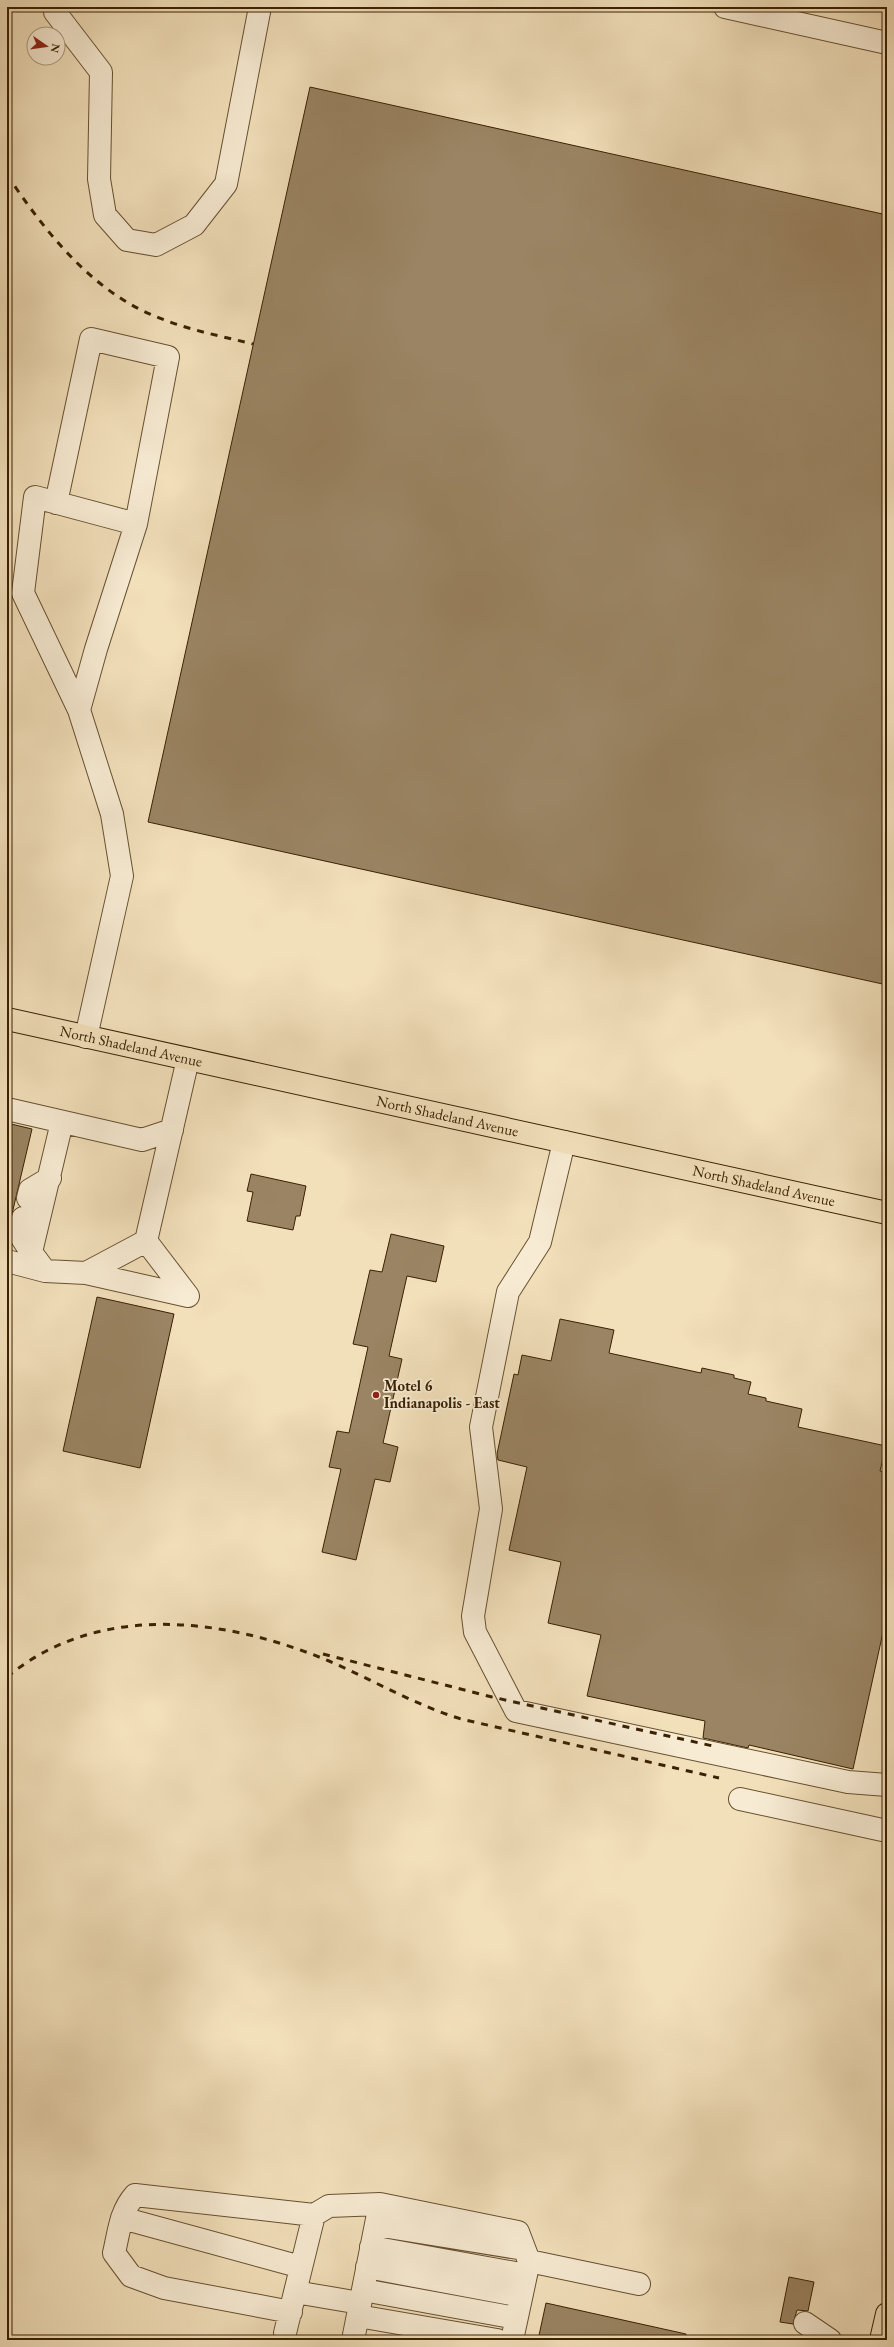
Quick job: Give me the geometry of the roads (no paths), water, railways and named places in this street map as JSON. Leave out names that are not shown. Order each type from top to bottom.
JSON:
[{"type":"main road","name":"North Shadeland Avenue","points":[[7,1019],[887,1213]]},
{"type":"main road","points":[[881,2340],[887,2314]]},
{"type":"lane","points":[[55,12],[102,72],[99,179],[105,215],[126,240],[156,245],[194,225],[226,184],[260,7]]},
{"type":"lane","points":[[725,7],[887,43]]},
{"type":"lane","points":[[56,503],[91,339],[168,357],[136,524],[96,649],[79,710]]},
{"type":"lane","points":[[86,1037],[122,876],[112,814],[79,710],[23,594],[35,497],[136,524]]},
{"type":"lane","points":[[86,1273],[146,1241],[188,1059]]},
{"type":"lane","points":[[7,1109],[142,1140],[172,1130]]},
{"type":"lane","points":[[31,1252],[50,1178],[62,1122]]},
{"type":"lane","points":[[564,1142],[540,1242],[508,1292],[481,1427],[491,1509],[473,1616],[475,1632],[516,1711],[848,1782],[887,1785]]},
{"type":"lane","points":[[45,1271],[20,1234],[30,1190],[50,1178]]},
{"type":"lane","points":[[7,1261],[45,1271],[86,1273],[188,1296],[146,1241]]},
{"type":"lane","points":[[740,1799],[887,1831]]},
{"type":"lane","points":[[512,2340],[521,2296],[526,2262],[518,2232],[380,2204],[329,2206],[314,2215],[135,2195],[125,2206],[114,2253],[131,2276],[164,2288],[293,2302],[360,2303],[516,2318]]},
{"type":"lane","points":[[353,2340],[380,2204]]},
{"type":"lane","points":[[285,2333],[314,2215]]},
{"type":"lane","points":[[122,2218],[301,2267]]},
{"type":"lane","points":[[376,2225],[526,2262],[639,2284]]},
{"type":"lane","points":[[369,2257],[526,2262]]},
{"type":"lane","points":[[369,2257],[521,2296]]},
{"type":"lane","points":[[360,2303],[497,2340]]},
{"type":"lane","points":[[805,2323],[830,2340]]},
{"type":"railway","points":[[7,175],[54,238],[72,257],[111,292],[133,306],[169,322],[253,344]]},
{"type":"railway","points":[[7,1677],[43,1653],[82,1636],[122,1627],[164,1624],[206,1627],[248,1635],[289,1646],[345,1668],[427,1707],[461,1719],[719,1778]]},
{"type":"railway","points":[[323,1654],[492,1697],[713,1746]]},
{"type":"place","name":"Motel 6 Indianapolis - East","points":[[376,1395]]}]
